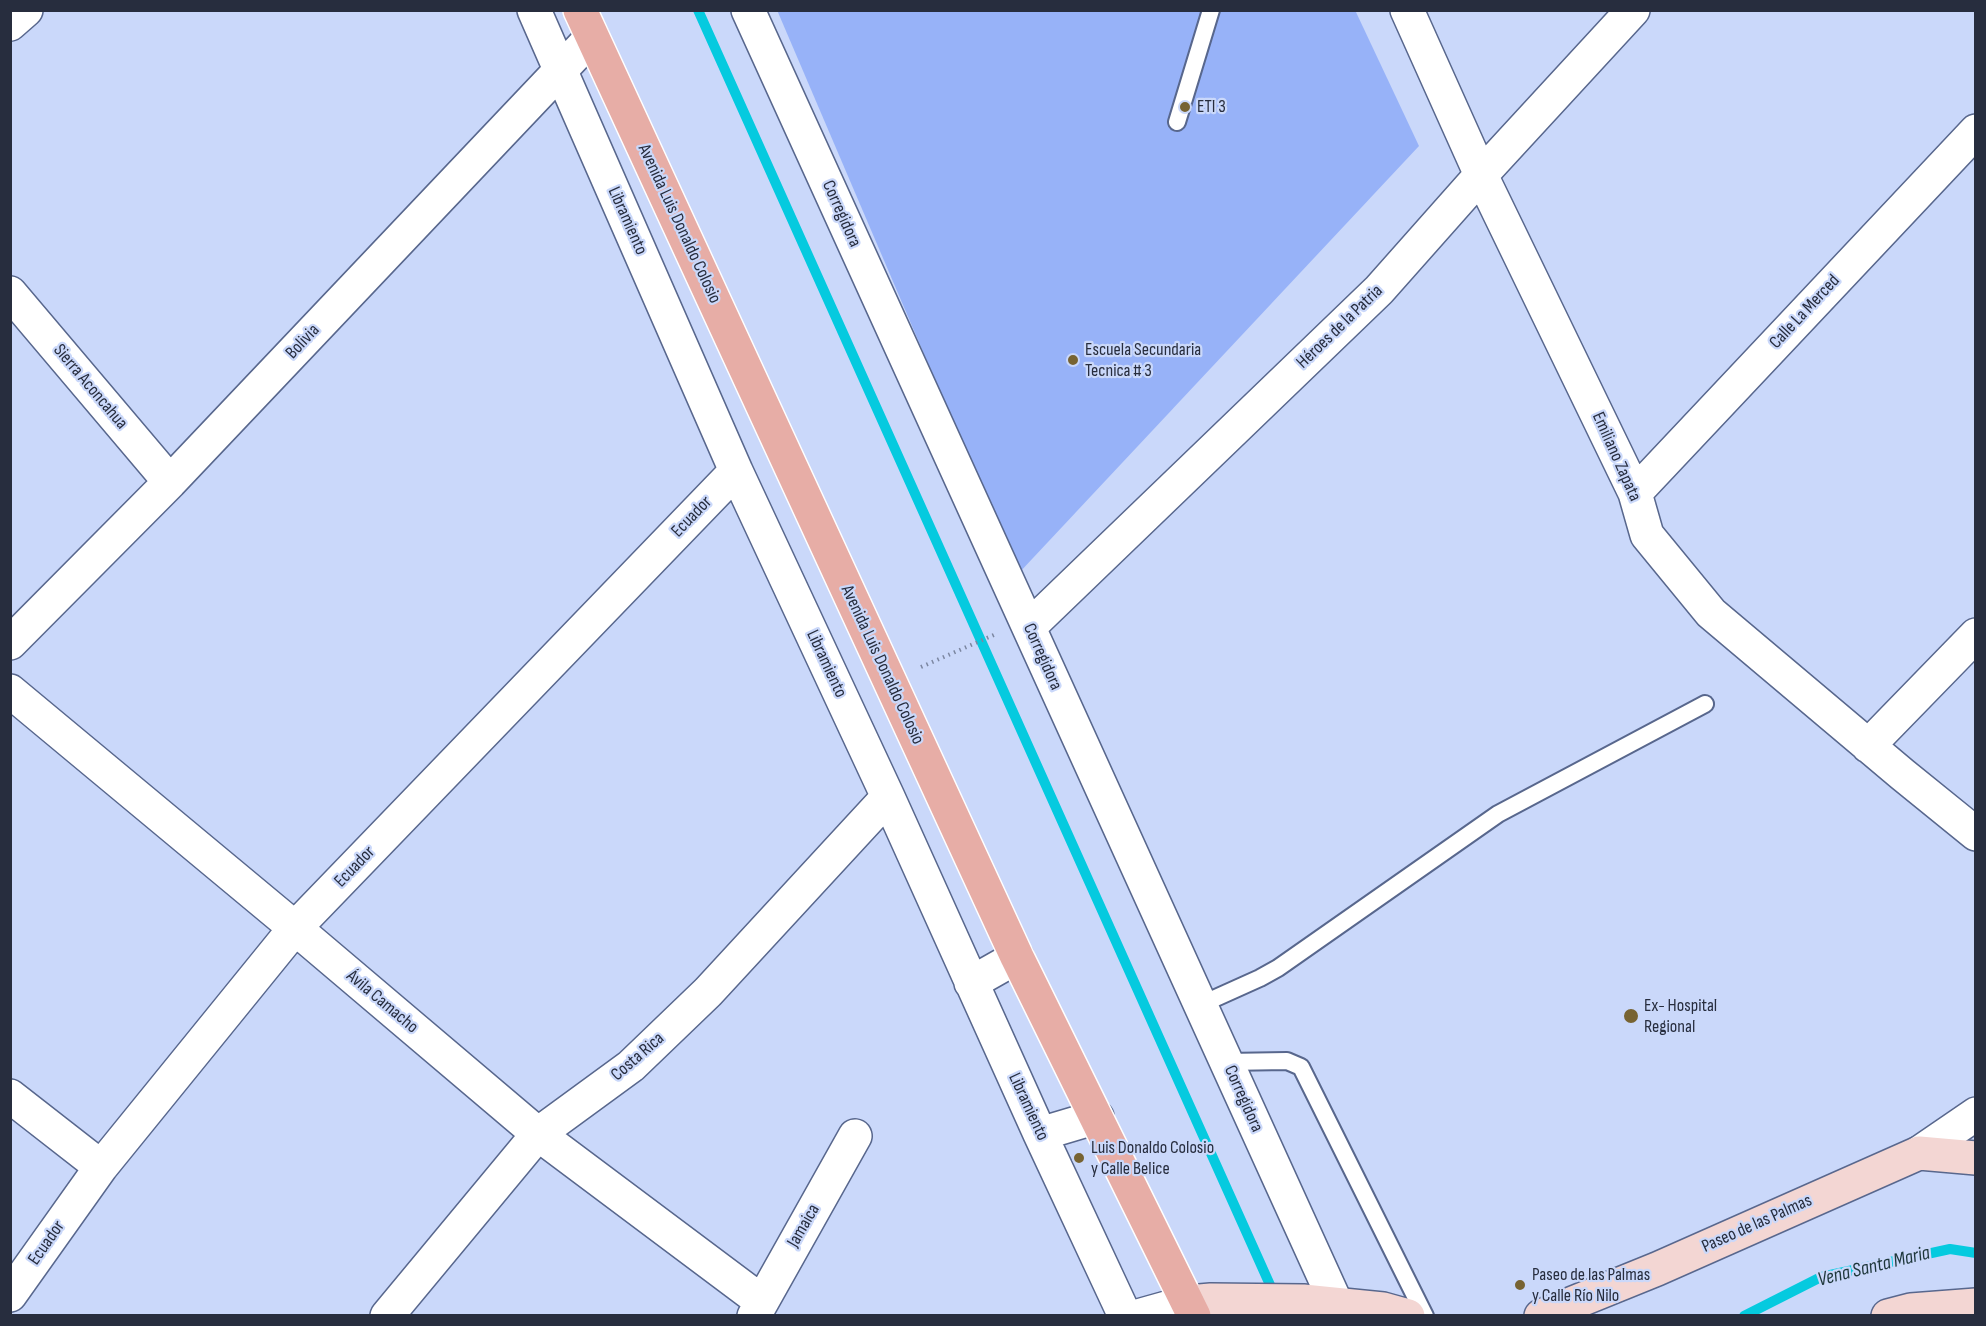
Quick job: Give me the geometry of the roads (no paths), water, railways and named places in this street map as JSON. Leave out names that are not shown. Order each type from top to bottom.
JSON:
[{"type":"main road","name":"Avenida Luis Donaldo Colosio","points":[[586,24],[1017,957],[1191,1309]]},
{"type":"street","points":[[10,24],[26,10]]},
{"type":"street","name":"Libramiento","points":[[534,10],[736,471],[1125,1316]]},
{"type":"street","name":"Corregidora","points":[[748,10],[1015,629],[1200,1005],[1336,1303]]},
{"type":"street","name":"Emiliano Zapata","points":[[1407,10],[1481,175],[1635,493],[1647,535],[1712,612],[1868,746],[1976,834]]},
{"type":"street","name":"Héroes de la Patria","points":[[1015,629],[1379,290],[1633,10]]},
{"type":"street","name":"Bolivia","points":[[10,643],[170,482],[561,70],[586,24]]},
{"type":"street","name":"Calle La Merced","points":[[1635,493],[1976,130]]},
{"type":"street","name":"Sierra Aconcahua","points":[[10,292],[170,482]]},
{"type":"street","name":"Ecuador","points":[[10,1295],[101,1167],[295,928],[736,471]]},
{"type":"street","points":[[1868,746],[1976,635]]},
{"type":"street","name":"Ávila Camacho","points":[[10,691],[538,1134],[758,1308]]},
{"type":"street","name":"Costa Rica","points":[[387,1316],[538,1134],[631,1066],[708,992],[888,797]]},
{"type":"street","points":[[972,983],[1017,957]]},
{"type":"street","points":[[10,1096],[101,1167]]},
{"type":"street","points":[[1919,1152],[1976,1114]]},
{"type":"street","points":[[1040,1134],[1097,1117]]},
{"type":"street","name":"Jamaica","points":[[758,1308],[855,1136]]},
{"type":"street","points":[[1919,1152],[1976,1158]]},
{"type":"street","name":"Paseo de las Palmas","points":[[1541,1316],[1657,1269],[1919,1152]]},
{"type":"street","points":[[1138,1316],[1191,1309],[1226,1300],[1336,1303],[1408,1316]]},
{"type":"street","points":[[1888,1316],[1911,1310],[1976,1305]]},
{"type":"lane","points":[[1177,122],[1211,10]]},
{"type":"lane","points":[[1200,1005],[1278,968],[1498,814],[1705,704]]},
{"type":"lane","points":[[1226,1062],[1287,1061],[1301,1067],[1425,1316]]},
{"type":"waterway","points":[[698,10],[1275,1296]]},
{"type":"waterway","name":"Vena Santa Maria","points":[[1744,1316],[1821,1277],[1950,1249],[1976,1253]]},
{"type":"place","name":"ETI 3","points":[[1185,107]]},
{"type":"place","name":"Escuela Secundaria Tecnica # 3","points":[[1073,360]]},
{"type":"place","name":"Ex- Hospital Regional","points":[[1631,1016]]},
{"type":"place","name":"Luis Donaldo Colosio y Calle Belice","points":[[1079,1158]]},
{"type":"place","name":"Paseo de las Palmas y Calle Río Nilo","points":[[1520,1285]]}]
